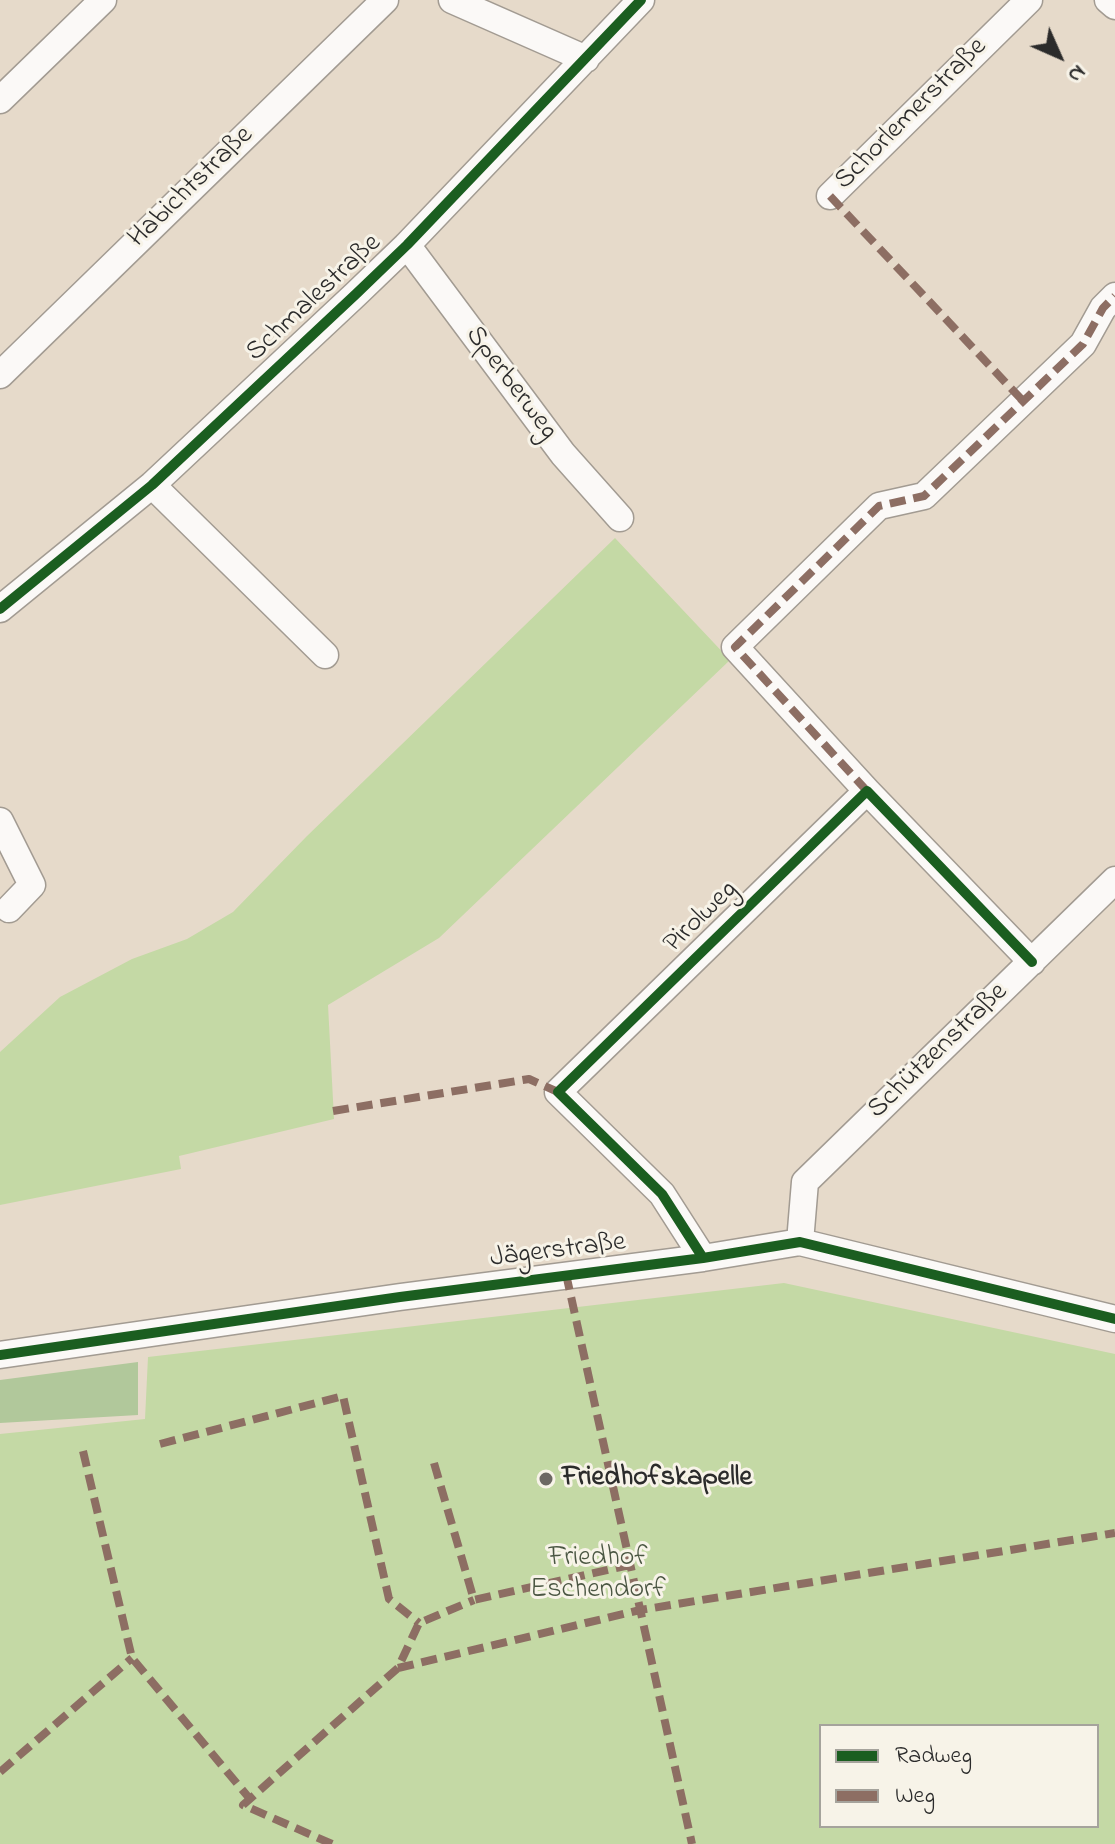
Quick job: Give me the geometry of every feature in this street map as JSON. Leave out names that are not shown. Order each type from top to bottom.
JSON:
[{"type":"street","points":[[0,100],[103,0]]},
{"type":"street","name":"Habichtstraße","points":[[0,375],[385,0]]},
{"type":"street","points":[[452,0],[586,59]]},
{"type":"street","name":"Schmalestraße","points":[[0,609],[152,485],[407,245],[641,0]]},
{"type":"street","name":"Schorlemerstraße","points":[[830,196],[1029,0]]},
{"type":"street","points":[[1108,0],[1115,6]]},
{"type":"street","name":"Sperberweg","points":[[407,245],[563,454],[620,518]]},
{"type":"street","points":[[1032,962],[867,791],[735,647],[879,506],[924,496],[1083,344],[1103,308],[1115,296]]},
{"type":"street","points":[[152,485],[325,655]]},
{"type":"street","name":"Pirolweg","points":[[703,1258],[662,1194],[558,1092],[867,791]]},
{"type":"street","points":[[0,821],[32,885],[9,909]]},
{"type":"street","name":"Schützenstraße","points":[[800,1242],[805,1182],[1115,880]]},
{"type":"street","name":"Jägerstraße","points":[[0,1355],[800,1242],[1115,1319]]},
{"type":"green space","points":[[615,538],[730,660],[439,938],[328,1005],[334,1119],[179,1156],[181,1169],[0,1205],[0,1052],[60,997],[132,959],[187,939],[233,912],[307,836]]},
{"type":"green space","name":"Friedhof Eschendorf","points":[[784,1283],[1115,1354],[1115,1844],[0,1844],[0,1434],[145,1419],[148,1357]]},
{"type":"green space","points":[[138,1362],[138,1415],[0,1423],[0,1380]]},
{"type":"marked path","points":[[830,196],[1023,401]]},
{"type":"marked path","points":[[867,791],[735,647],[879,506],[924,496],[1083,344],[1103,308],[1115,296]]},
{"type":"marked path","points":[[333,1111],[529,1079],[558,1092]]},
{"type":"marked path","points":[[566,1274],[692,1844]]},
{"type":"marked path","points":[[160,1444],[343,1396],[389,1599],[419,1623]]},
{"type":"marked path","points":[[83,1451],[132,1658],[250,1799]]},
{"type":"marked path","points":[[434,1463],[474,1600],[630,1565]]},
{"type":"marked path","points":[[398,1668],[640,1610],[1115,1533]]},
{"type":"marked path","points":[[332,1844],[243,1805],[398,1668],[419,1623],[474,1600]]},
{"type":"marked path","points":[[0,1772],[132,1658]]},
{"type":"cycle path","points":[[0,609],[152,485],[356,294],[407,245],[641,0]]},
{"type":"cycle path","points":[[703,1258],[662,1194],[558,1092],[867,791],[1032,962]]},
{"type":"cycle path","points":[[0,1355],[800,1242],[1115,1319]]},
{"type":"place","name":"Friedhofskapelle","points":[[546,1479]]}]
